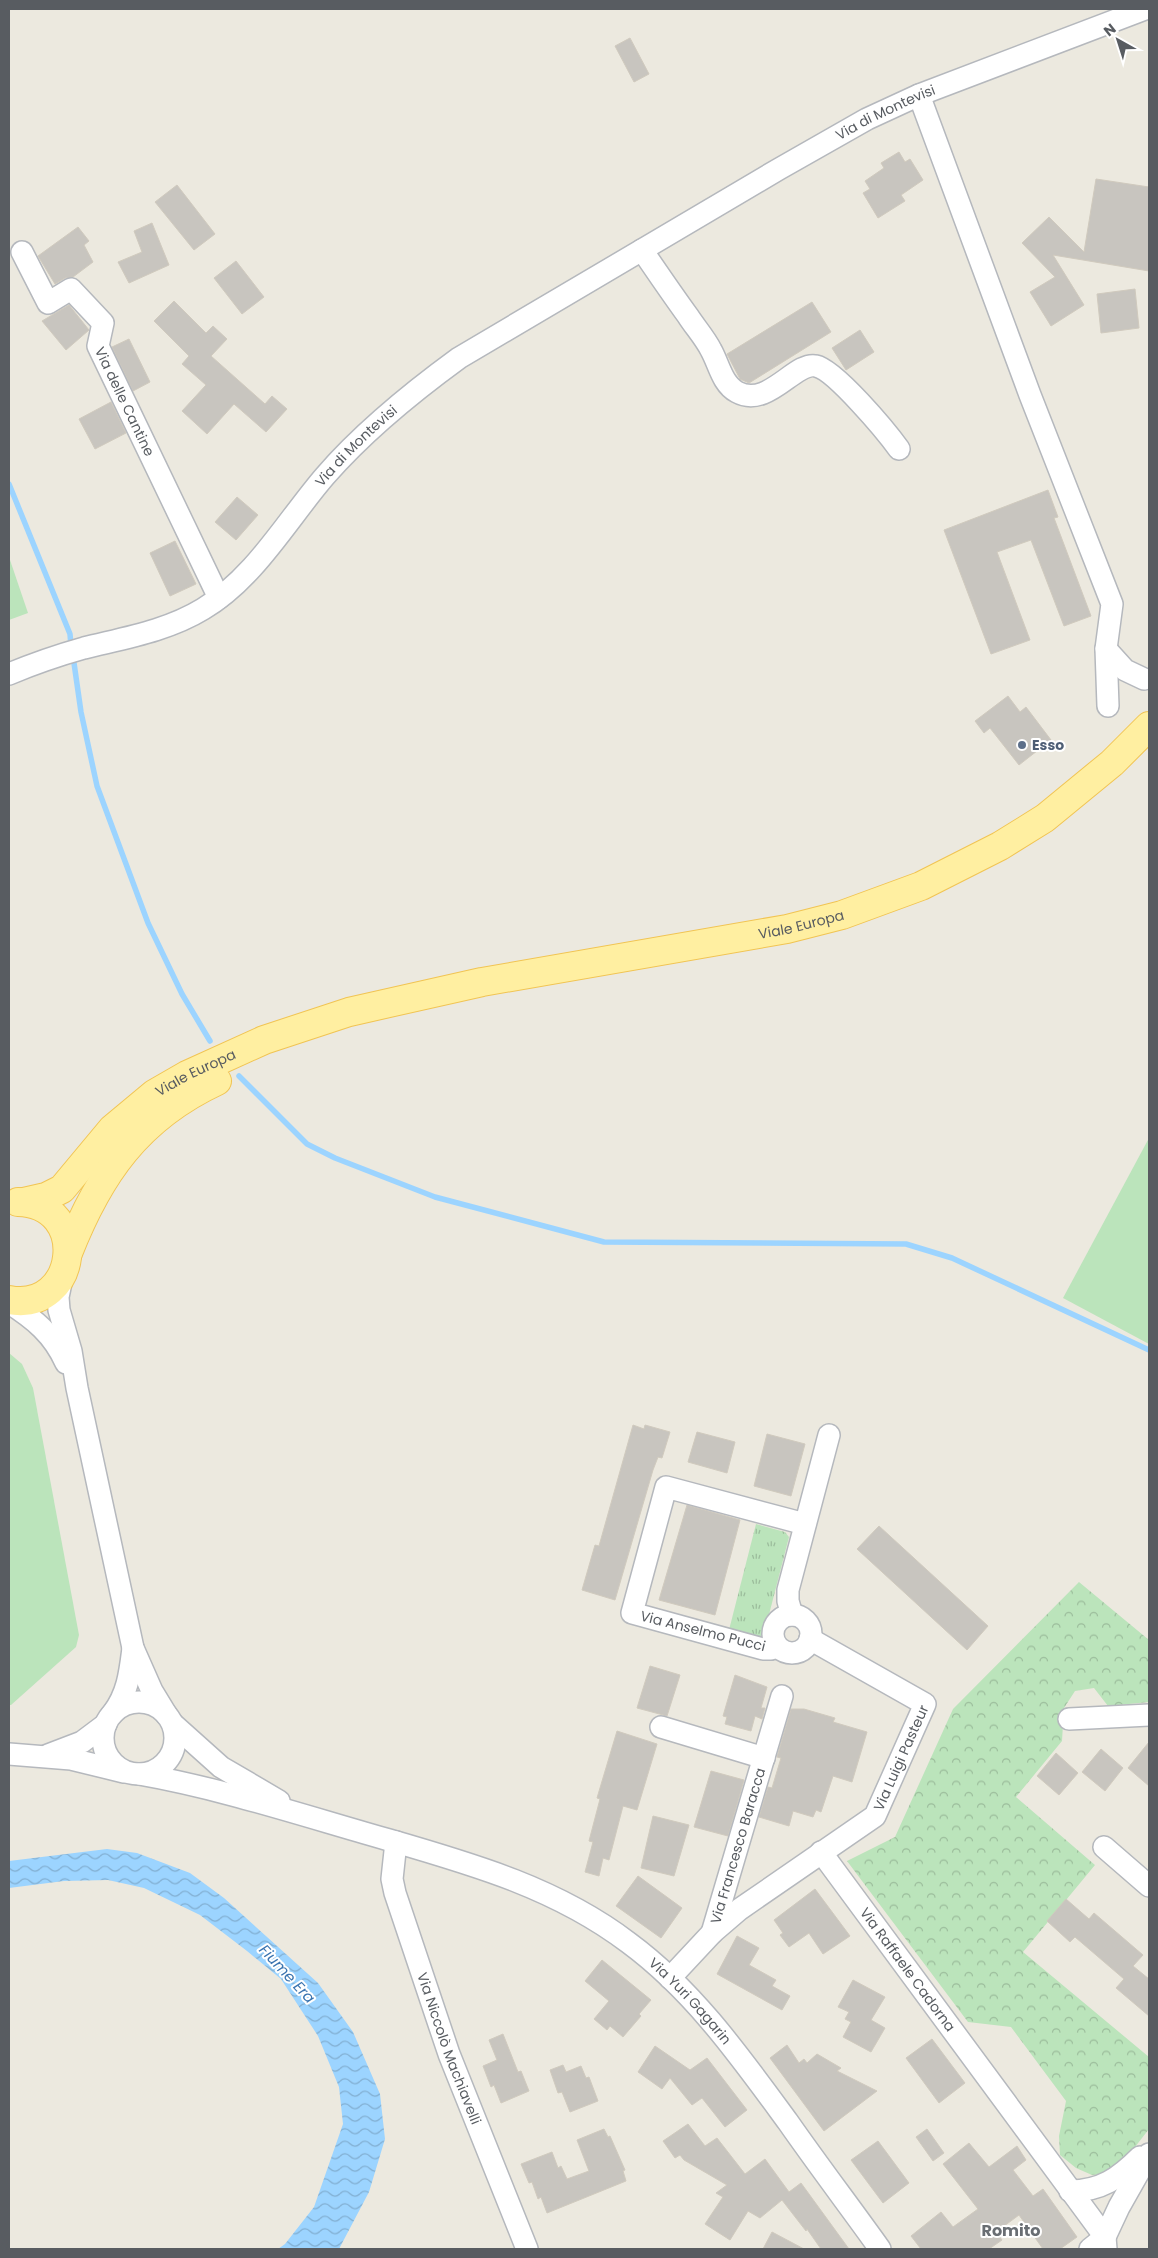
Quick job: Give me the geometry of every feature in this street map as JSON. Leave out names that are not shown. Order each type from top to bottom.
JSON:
[{"type":"main road","name":"Viale Europa","points":[[17,1203],[46,1197],[62,1188],[100,1141],[124,1117],[154,1094],[187,1074],[264,1040],[320,1020],[482,982],[787,929],[842,915],[883,901],[959,868],[1000,846],[1045,818],[1112,763],[1149,726]]},
{"type":"main road","name":"Viale Europa","points":[[9,1301],[22,1301],[42,1295],[58,1282],[87,1208],[109,1171],[138,1137],[173,1106],[203,1088],[250,1065],[402,1001]]},
{"type":"main road","name":"Viale Europa","points":[[17,1203],[44,1209],[60,1223],[68,1242],[66,1263]]},
{"type":"street","name":"Via di Montevisi","points":[[9,674],[56,657],[166,625],[204,609],[219,598],[249,570],[344,455],[391,411],[426,382],[459,358],[813,149],[867,119],[919,94],[1145,9]]},
{"type":"street","points":[[919,94],[1030,395],[1112,604],[1106,649],[1108,706]]},
{"type":"street","points":[[642,250],[711,350],[732,389],[743,394],[765,393],[810,366],[819,366],[837,380],[883,428],[899,449]]},
{"type":"street","name":"Via delle Cantine","points":[[22,252],[48,303],[71,289],[103,323],[98,346],[219,598]]},
{"type":"street","points":[[1106,649],[1125,670],[1144,678]]},
{"type":"street","points":[[66,1263],[58,1296],[59,1310],[71,1351],[76,1388],[133,1648],[152,1691],[170,1719],[176,1736],[174,1748],[169,1758],[161,1767],[151,1772],[133,1773],[117,1766],[109,1758],[104,1747],[104,1735],[110,1719],[121,1703],[128,1685],[133,1648]]},
{"type":"street","points":[[9,1301],[42,1326],[54,1340],[76,1388]]},
{"type":"street","points":[[792,1615],[788,1601],[788,1590],[829,1435]]},
{"type":"street","name":"Via Anselmo Pucci","points":[[776,1647],[771,1649],[763,1648],[632,1613],[666,1488],[805,1524]]},
{"type":"street","points":[[792,1615],[803,1618],[809,1626],[810,1640],[804,1650],[789,1654],[776,1647],[772,1638],[776,1623],[781,1618],[792,1615]]},
{"type":"street","name":"Via Luigi Pasteur","points":[[810,1640],[925,1704],[875,1816],[821,1852]]},
{"type":"street","name":"Via Francesco Baracca","points":[[712,1933],[782,1696]]},
{"type":"street","points":[[43,1756],[82,1742],[110,1719],[122,1706],[140,1702],[157,1706],[221,1766],[307,1816]]},
{"type":"street","points":[[1069,1720],[1149,1715]]},
{"type":"street","name":"Via Francesco Baracca","points":[[661,1727],[764,1758]]},
{"type":"street","points":[[9,1754],[70,1760],[172,1780],[307,1816]]},
{"type":"street","name":"Via Yuri Gagarin","points":[[307,1816],[496,1873],[529,1885],[579,1911],[630,1943],[670,1978],[703,2012],[735,2051],[880,2249]]},
{"type":"street","name":"Via Niccolò Machiavelli","points":[[396,1842],[392,1879],[395,1893],[449,2054],[527,2249]]},
{"type":"street","points":[[1104,1847],[1149,1886]]},
{"type":"street","points":[[670,1978],[712,1933],[763,1892],[821,1852]]},
{"type":"street","name":"Via Raffaele Cadorna","points":[[821,1852],[1070,2191],[1100,2245]]},
{"type":"street","points":[[1070,2191],[1094,2189],[1111,2182],[1123,2174],[1149,2148]]},
{"type":"street","points":[[1100,2245],[1149,2154]]},
{"type":"green space","points":[[9,557],[28,613],[9,620]]},
{"type":"green space","points":[[1149,1138],[1149,1344],[1063,1298]]},
{"type":"green space","points":[[9,1353],[22,1364],[33,1388],[79,1635],[76,1647],[11,1705],[9,1705]]},
{"type":"green space","points":[[756,1524],[785,1532],[789,1537],[764,1634],[757,1638],[729,1630]]},
{"type":"green space","points":[[1079,1582],[1149,1640],[1149,1702],[1108,1706],[1094,1688],[1075,1691],[1064,1708],[1062,1741],[1016,1797],[1095,1865],[1023,1952],[1149,2057],[1149,2129],[1121,2165],[1102,2174],[1092,2175],[1076,2168],[1060,2155],[1059,2136],[1066,2101],[1011,2027],[968,2022],[847,1861],[895,1837],[953,1709]]},
{"type":"water","name":"Fiume Era","points":[[107,1849],[137,1853],[190,1873],[224,1898],[318,1983],[353,2032],[380,2094],[385,2139],[369,2192],[339,2249],[278,2249],[285,2244],[314,2207],[343,2124],[339,2087],[318,2036],[281,1979],[200,1915],[144,1888],[108,1880],[64,1881],[9,1888],[9,1861]]},
{"type":"building","points":[[630,38],[649,74],[634,82],[615,46]]},
{"type":"building","points":[[899,152],[905,162],[910,159],[923,180],[901,195],[905,201],[878,218],[863,193],[870,189],[865,181],[884,168],[881,163]]},
{"type":"building","points":[[1096,179],[1149,187],[1149,271],[1053,255],[1084,305],[1051,326],[1030,292],[1055,277],[1022,243],[1049,217],[1084,252]]},
{"type":"building","points":[[177,185],[215,234],[194,250],[155,202]]},
{"type":"building","points":[[152,223],[169,265],[129,283],[118,262],[142,252],[134,231]]},
{"type":"building","points":[[78,227],[89,241],[84,245],[93,262],[73,277],[65,278],[55,284],[38,256]]},
{"type":"building","points":[[236,261],[264,297],[242,314],[214,278]]},
{"type":"building","points":[[1135,289],[1139,328],[1101,333],[1097,294]]},
{"type":"building","points":[[174,301],[206,333],[213,326],[227,339],[211,356],[265,404],[272,396],[287,409],[266,432],[234,404],[207,434],[182,411],[206,385],[182,364],[189,356],[154,321]]},
{"type":"building","points":[[812,302],[831,332],[749,383],[740,379],[727,354]]},
{"type":"building","points":[[69,305],[89,330],[66,350],[42,321]]},
{"type":"building","points":[[860,330],[874,352],[846,370],[832,348]]},
{"type":"building","points":[[129,339],[150,382],[133,391],[112,347]]},
{"type":"building","points":[[111,402],[126,433],[95,449],[79,419]]},
{"type":"building","points":[[1048,490],[1058,517],[1054,518],[1091,616],[1064,626],[1031,540],[997,552],[1030,640],[991,654],[944,530]]},
{"type":"building","points":[[237,497],[258,515],[236,540],[215,522]]},
{"type":"building","points":[[175,541],[196,584],[170,596],[150,553]]},
{"type":"building","points":[[1008,696],[1020,712],[1026,707],[1051,740],[1019,765],[990,728],[984,733],[975,721]]},
{"type":"building","points":[[633,1425],[644,1429],[645,1425],[670,1432],[662,1458],[658,1457],[653,1470],[615,1600],[582,1590],[595,1545],[599,1546]]},
{"type":"building","points":[[697,1432],[735,1442],[727,1473],[688,1462]]},
{"type":"building","points":[[767,1434],[805,1444],[791,1496],[754,1486]]},
{"type":"building","points":[[687,1505],[740,1520],[715,1615],[659,1600]]},
{"type":"building","points":[[879,1526],[988,1626],[967,1650],[857,1549]]},
{"type":"building","points":[[650,1666],[680,1675],[667,1716],[637,1708]]},
{"type":"building","points":[[735,1675],[767,1687],[761,1708],[765,1708],[762,1719],[755,1716],[751,1731],[725,1724],[727,1717],[723,1716]]},
{"type":"building","points":[[791,1709],[804,1709],[835,1718],[833,1722],[867,1732],[852,1782],[833,1776],[821,1812],[816,1810],[813,1817],[793,1811],[789,1826],[759,1817],[768,1787],[772,1788],[781,1758],[777,1757]]},
{"type":"building","points":[[617,1731],[657,1744],[637,1810],[623,1806],[609,1860],[603,1858],[599,1876],[585,1872],[593,1842],[589,1841],[600,1799],[597,1798]]},
{"type":"building","points":[[1149,1742],[1149,1786],[1128,1768]]},
{"type":"building","points":[[1101,1749],[1123,1768],[1105,1791],[1082,1772]]},
{"type":"building","points":[[1056,1753],[1078,1773],[1059,1795],[1037,1776]]},
{"type":"building","points":[[711,1771],[744,1780],[728,1836],[694,1827]]},
{"type":"building","points":[[653,1816],[689,1825],[674,1876],[641,1868]]},
{"type":"building","points":[[638,1876],[682,1908],[661,1938],[616,1906]]},
{"type":"building","points":[[815,1889],[850,1936],[823,1954],[809,1933],[789,1947],[780,1935],[783,1933],[774,1920]]},
{"type":"building","points":[[1066,1899],[1089,1919],[1094,1913],[1143,1955],[1133,1966],[1149,1979],[1149,2016],[1116,1988],[1124,1979],[1075,1937],[1070,1942],[1047,1921]]},
{"type":"building","points":[[737,1936],[759,1948],[749,1965],[776,1980],[772,1986],[790,1996],[782,2010],[717,1974]]},
{"type":"building","points":[[602,1960],[651,2000],[639,2014],[641,2016],[623,2037],[610,2026],[607,2030],[594,2019],[609,2001],[585,1981]]},
{"type":"building","points":[[853,1980],[885,1997],[871,2020],[885,2028],[871,2052],[843,2037],[851,2022],[845,2019],[849,2012],[838,2007]]},
{"type":"building","points":[[503,2034],[518,2072],[521,2071],[529,2091],[501,2103],[494,2085],[491,2087],[483,2066],[497,2060],[489,2040]]},
{"type":"building","points":[[932,2039],[965,2083],[939,2103],[906,2058]]},
{"type":"building","points":[[787,2045],[799,2063],[804,2059],[807,2063],[817,2054],[841,2068],[837,2071],[877,2091],[824,2131],[770,2058]]},
{"type":"building","points":[[655,2046],[690,2070],[707,2058],[747,2110],[725,2127],[702,2098],[692,2105],[670,2078],[662,2089],[638,2072]]},
{"type":"building","points":[[563,2065],[566,2072],[581,2066],[586,2078],[589,2077],[598,2101],[570,2112],[562,2092],[558,2093],[550,2070]]},
{"type":"building","points":[[688,2124],[705,2146],[717,2138],[745,2174],[765,2159],[789,2192],[801,2183],[849,2249],[821,2249],[807,2229],[806,2231],[782,2200],[760,2218],[748,2211],[730,2240],[705,2224],[723,2197],[716,2193],[727,2185],[684,2160],[680,2155],[675,2158],[663,2141]]},
{"type":"building","points":[[604,2129],[608,2137],[610,2136],[625,2170],[623,2171],[626,2181],[547,2213],[541,2197],[538,2199],[532,2182],[529,2183],[521,2164],[552,2152],[558,2168],[561,2166],[567,2179],[589,2171],[577,2140]]},
{"type":"building","points":[[927,2129],[944,2153],[933,2161],[916,2137]]},
{"type":"building","points":[[878,2141],[909,2183],[883,2203],[851,2160]]},
{"type":"building","points":[[969,2143],[989,2167],[1017,2146],[1026,2160],[1013,2170],[1033,2196],[1043,2189],[1077,2237],[1060,2249],[1043,2249],[1019,2215],[996,2232],[1002,2240],[989,2249],[921,2249],[911,2236],[941,2212],[953,2227],[978,2209],[943,2164]]},
{"type":"building","points":[[772,2232],[804,2249],[763,2249]]},
{"type":"waterway","points":[[9,484],[70,634],[71,646]]},
{"type":"waterway","points":[[73,656],[81,712],[97,786],[148,923],[182,994],[210,1041]]},
{"type":"waterway","points":[[239,1076],[307,1144],[335,1158],[435,1197],[604,1242],[906,1244],[952,1258],[1149,1350]]},
{"type":"place","name":"Esso","points":[[1022,745]]},
{"type":"district","name":"Romito","points":[[1011,2230]]}]
